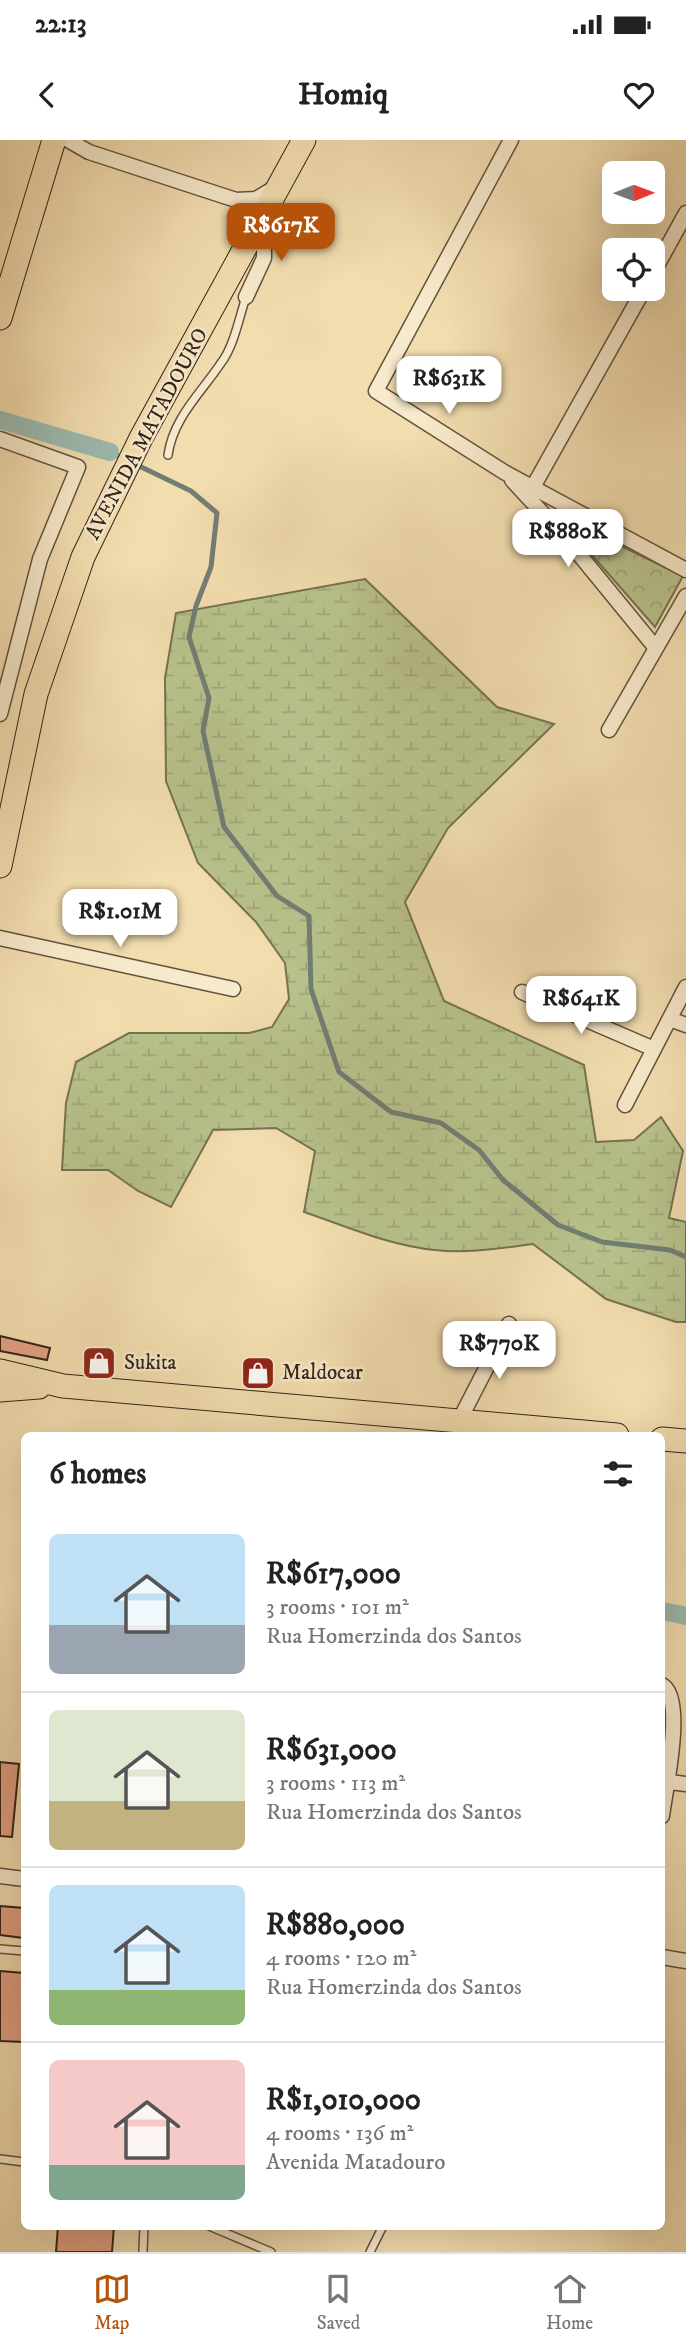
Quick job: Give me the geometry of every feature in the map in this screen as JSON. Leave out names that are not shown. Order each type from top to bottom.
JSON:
[{"type":"main road","points":[[0,318],[54,140]]},
{"type":"main road","name":"AVENIDA MATADOURO","points":[[0,866],[36,694],[65,602],[114,488],[264,218],[278,186],[304,140]]},
{"type":"main road","points":[[0,1371],[63,1386],[583,1432]]},
{"type":"main road","points":[[0,1390],[63,1386]]},
{"type":"main road","points":[[665,1439],[686,1441]]},
{"type":"street","points":[[68,140],[89,152],[236,200],[256,199],[278,186]]},
{"type":"street","points":[[512,140],[376,391],[504,472],[686,570]]},
{"type":"street","points":[[665,251],[686,213]]},
{"type":"street","points":[[246,297],[264,258],[264,218]]},
{"type":"street","points":[[533,487],[637,301]]},
{"type":"street","points":[[0,439],[78,467],[40,559],[0,714]]},
{"type":"street","points":[[504,472],[563,535],[655,647]]},
{"type":"street","points":[[609,730],[686,596]]},
{"type":"street","points":[[0,938],[233,989]]},
{"type":"street","points":[[625,1105],[686,987]]},
{"type":"street","points":[[522,992],[654,1049]]},
{"type":"street","points":[[670,1019],[686,1025]]},
{"type":"street","points":[[459,1421],[509,1324]]},
{"type":"street","points":[[665,1688],[672,1696],[675,1718],[665,1776]]},
{"type":"street","points":[[665,1782],[686,1784]]},
{"type":"street","points":[[0,1876],[21,1879]]},
{"type":"street","points":[[665,1957],[686,1961]]},
{"type":"lane","points":[[168,455],[170,440],[189,404],[223,361],[246,297]]},
{"type":"lane","points":[[0,1949],[21,1951]]},
{"type":"lane","points":[[0,2159],[21,2162]]},
{"type":"lane","points":[[143,2252],[144,2230]]},
{"type":"lane","points":[[219,2230],[271,2252]]},
{"type":"lane","points":[[370,2252],[381,2230]]},
{"type":"green space","points":[[557,515],[683,576],[655,627]]},
{"type":"green space","points":[[365,579],[497,707],[554,724],[448,828],[405,902],[444,1001],[584,1065],[596,1142],[634,1140],[661,1117],[683,1151],[669,1218],[686,1222],[686,1322],[676,1322],[606,1299],[533,1244],[472,1251],[418,1248],[368,1235],[304,1212],[315,1151],[276,1128],[213,1130],[171,1207],[138,1191],[108,1170],[62,1170],[66,1103],[76,1062],[129,1033],[249,1033],[272,1027],[289,999],[285,963],[256,922],[198,863],[166,781],[165,678],[176,613]]},
{"type":"building","points":[[0,1336],[50,1348],[47,1360],[0,1351]]},
{"type":"building","points":[[0,1762],[19,1764],[12,1837],[0,1836]]},
{"type":"building","points":[[0,1906],[21,1908],[21,1938],[0,1935]]},
{"type":"building","points":[[0,1971],[21,1973],[21,2042],[0,2041]]},
{"type":"building","points":[[58,2230],[114,2230],[112,2252],[56,2252]]},
{"type":"waterway","points":[[0,420],[110,452]]},
{"type":"waterway","points":[[110,452],[123,458]]},
{"type":"waterway","points":[[135,464],[191,491],[217,513],[211,567],[196,606],[189,637],[209,698],[203,731],[224,827],[277,896],[309,916],[311,989],[339,1072],[391,1112],[441,1123],[479,1150],[503,1180],[558,1225],[602,1242],[670,1250],[686,1257]]},
{"type":"waterway","points":[[665,1612],[686,1616]]},
{"type":"place","name":"Sukita","points":[[99,1363]]},
{"type":"place","name":"Maldocar","points":[[258,1373]]}]
